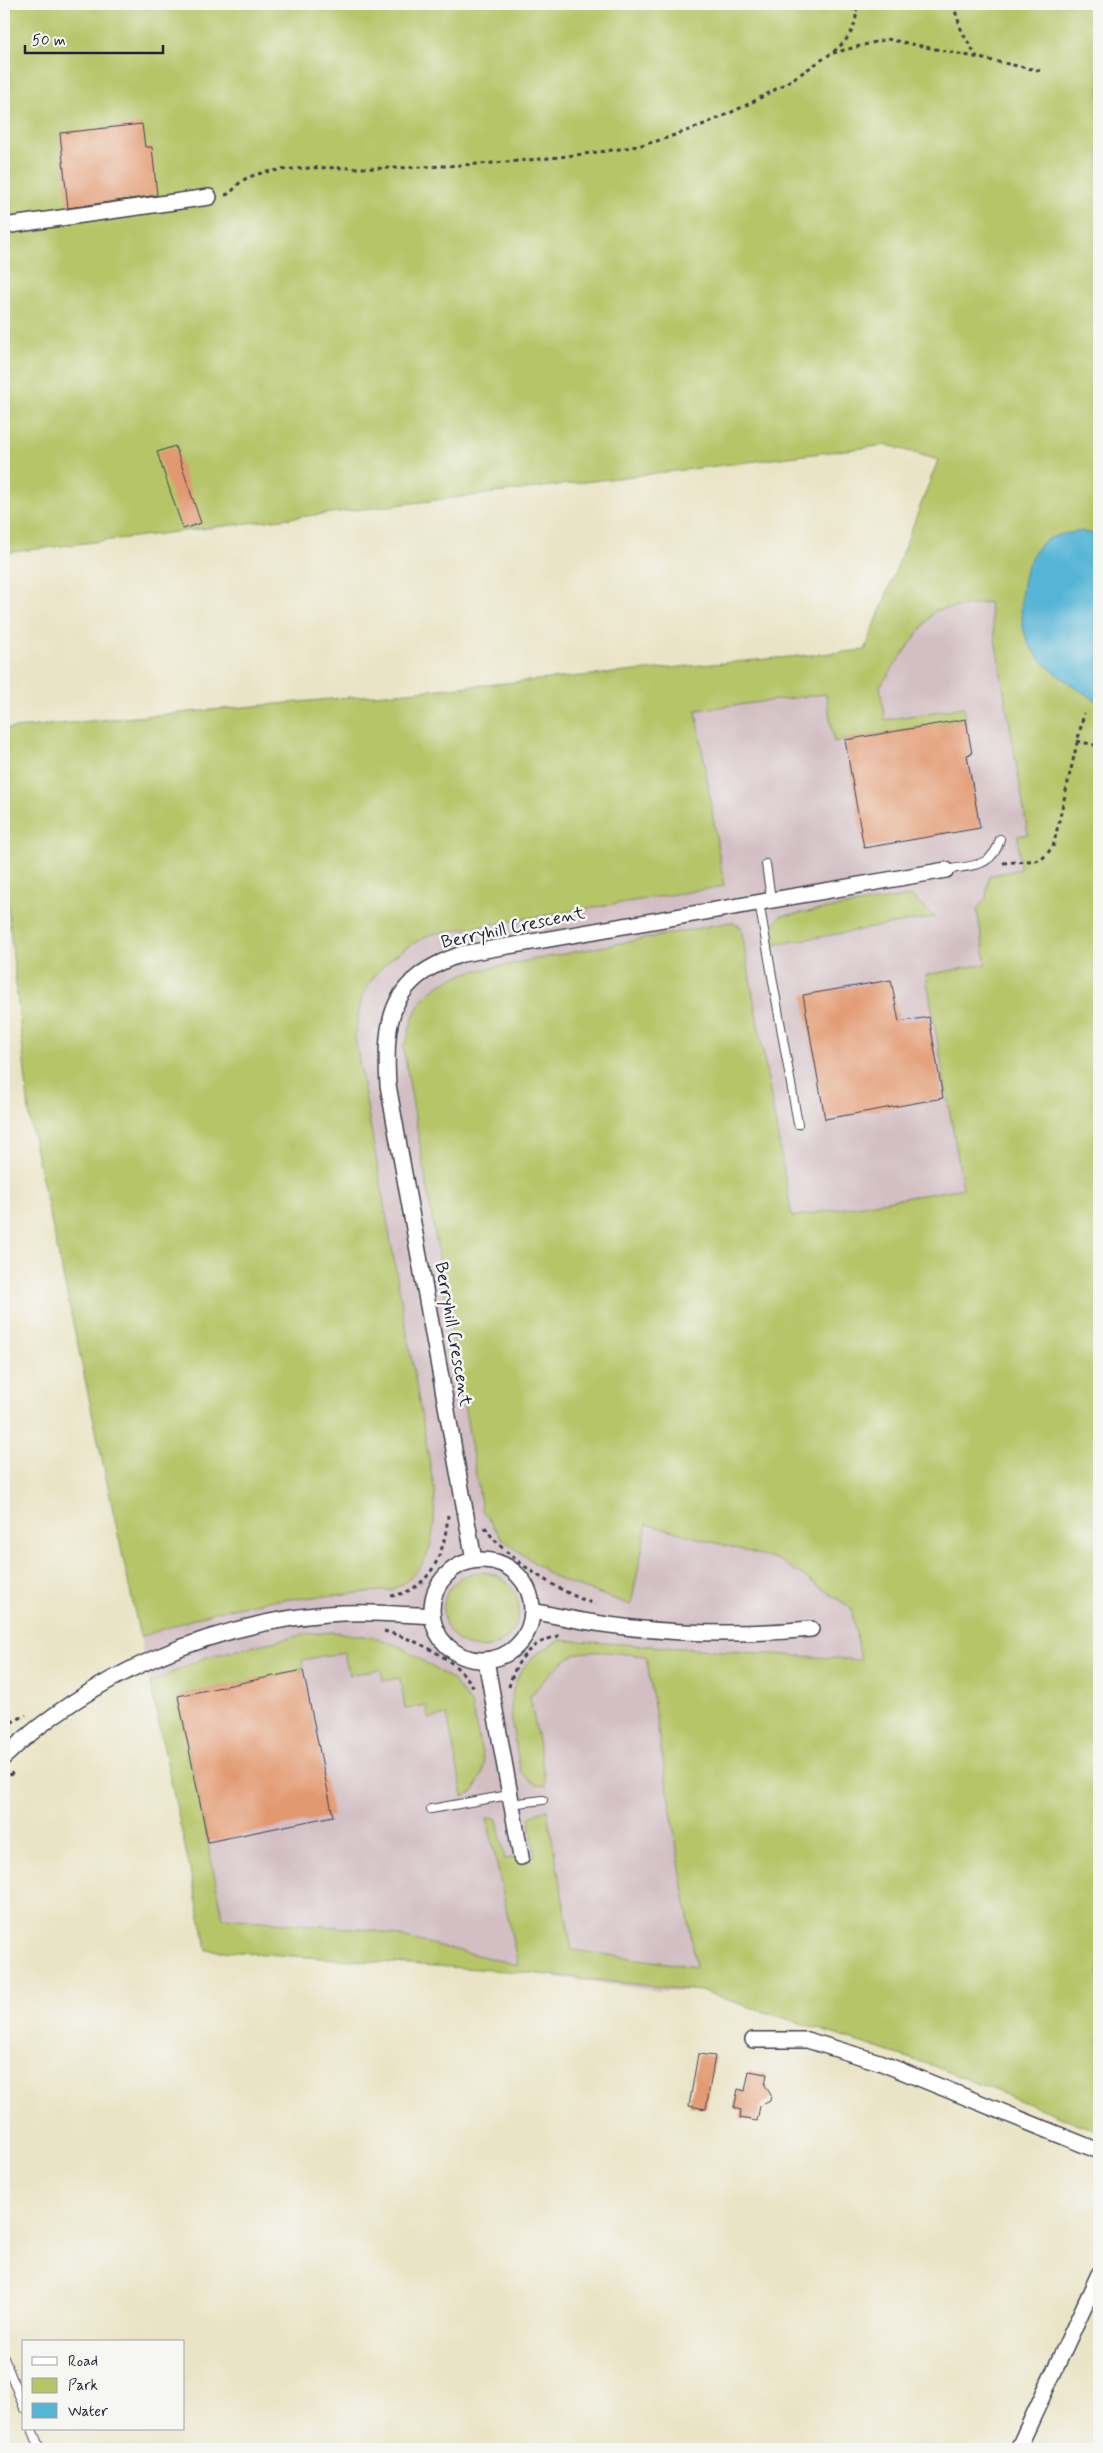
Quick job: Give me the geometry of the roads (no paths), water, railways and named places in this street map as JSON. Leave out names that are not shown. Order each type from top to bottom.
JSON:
[{"type":"street","points":[[4,226],[209,198]]},
{"type":"street","name":"Berryhill Crescent","points":[[474,1560],[388,1085],[386,1049],[390,1023],[398,998],[425,970],[462,954],[946,870]]},
{"type":"street","points":[[474,1560],[492,1561],[508,1567],[521,1578],[530,1593],[533,1611],[530,1626],[524,1639],[507,1654],[486,1660],[470,1659],[456,1653],[440,1637],[432,1616],[433,1600],[438,1586],[448,1574],[460,1565],[474,1560]]},
{"type":"street","points":[[533,1611],[567,1619],[661,1631],[770,1633],[811,1629]]},
{"type":"street","points":[[4,1757],[47,1721],[121,1674],[210,1637],[261,1624],[327,1614],[372,1612],[432,1616]]},
{"type":"street","points":[[486,1660],[520,1857]]},
{"type":"street","points":[[753,2040],[807,2040],[879,2062],[1099,2151]]},
{"type":"street","points":[[1018,2449],[1099,2274]]},
{"type":"lane","points":[[946,870],[983,863],[996,854],[1000,839]]},
{"type":"lane","points":[[766,864],[765,900],[798,1124]]},
{"type":"lane","points":[[431,1809],[510,1799],[543,1800]]},
{"type":"lane","points":[[4,2358],[22,2403]]},
{"type":"lane","points":[[32,2430],[40,2449]]},
{"type":"water","points":[[1082,531],[1099,536],[1099,703],[1048,667],[1033,651],[1027,640],[1021,610],[1024,577],[1029,562],[1036,550],[1045,541],[1054,537]]}]
